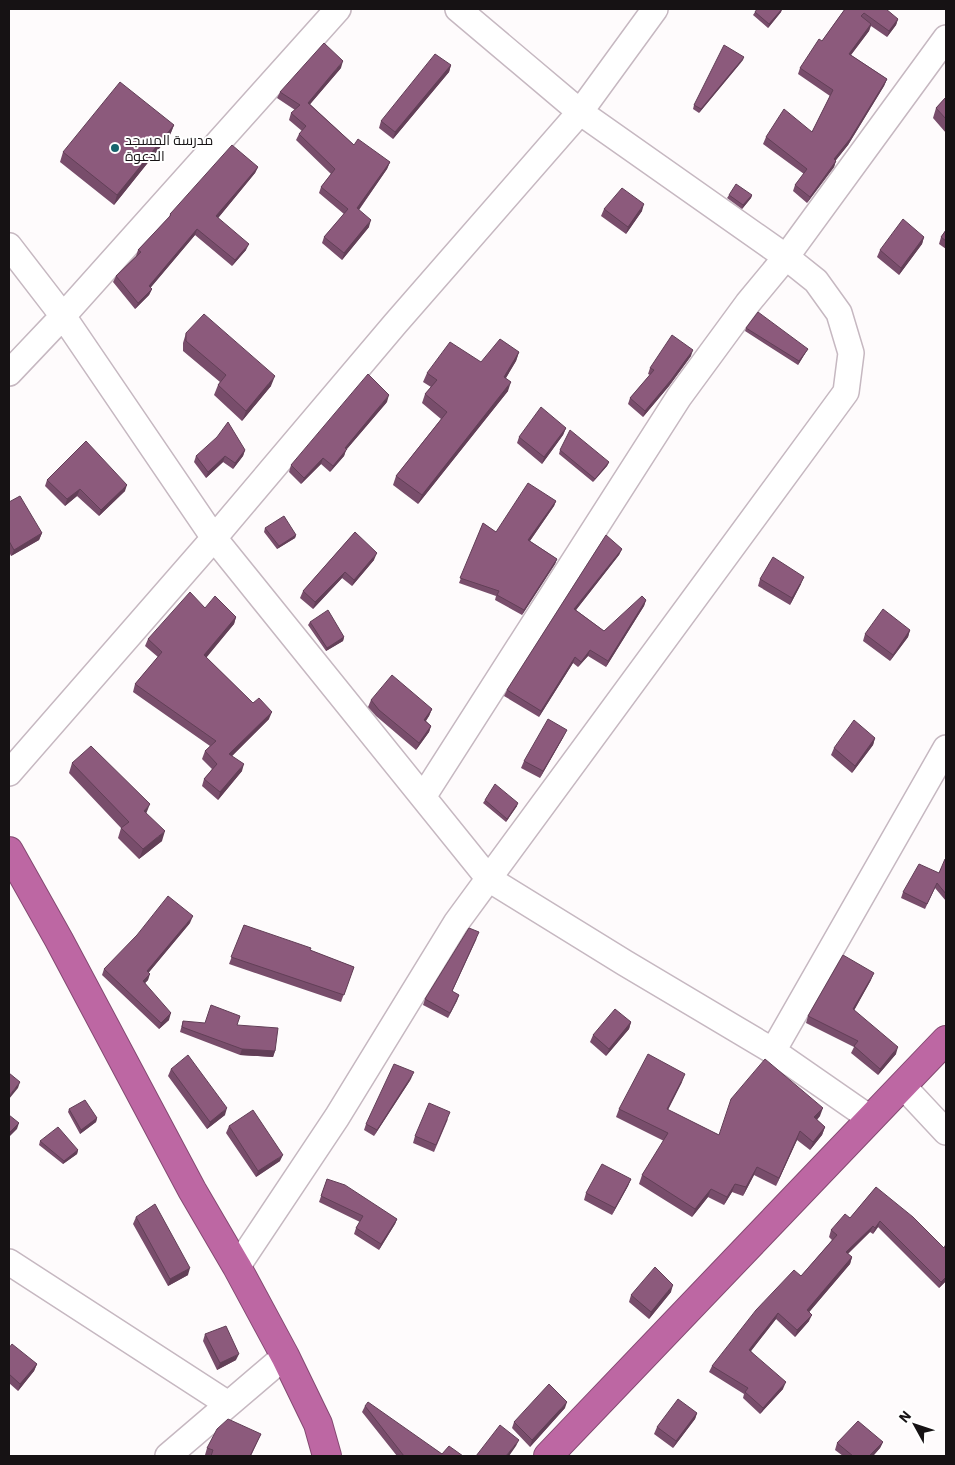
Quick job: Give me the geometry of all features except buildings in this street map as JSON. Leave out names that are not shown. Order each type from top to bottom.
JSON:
[{"type":"highway","points":[[9,851],[59,940],[192,1190],[237,1267],[285,1356],[318,1424],[327,1456]]},
{"type":"highway","points":[[548,1456],[946,1040]]},
{"type":"highway","points":[[318,1424],[342,1456]]},
{"type":"street","points":[[9,372],[63,316],[238,123],[338,9]]},
{"type":"street","points":[[237,1267],[338,1117],[456,924],[846,392],[851,353],[839,313],[816,281],[786,257],[580,112],[458,9]]},
{"type":"street","points":[[9,773],[214,538],[389,332],[580,112],[655,9]]},
{"type":"street","points":[[423,797],[679,397],[748,303],[786,257],[946,38]]},
{"type":"street","points":[[9,246],[63,316],[214,538],[489,879],[773,1051],[871,1119]]},
{"type":"street","points":[[773,1051],[946,748]]},
{"type":"street","points":[[903,1086],[946,1132]]},
{"type":"street","points":[[9,1262],[228,1404]]},
{"type":"street","points":[[168,1456],[285,1356]]},
{"type":"place","name":"مدرسة المسجد الدعوة","points":[[115,148]]}]
